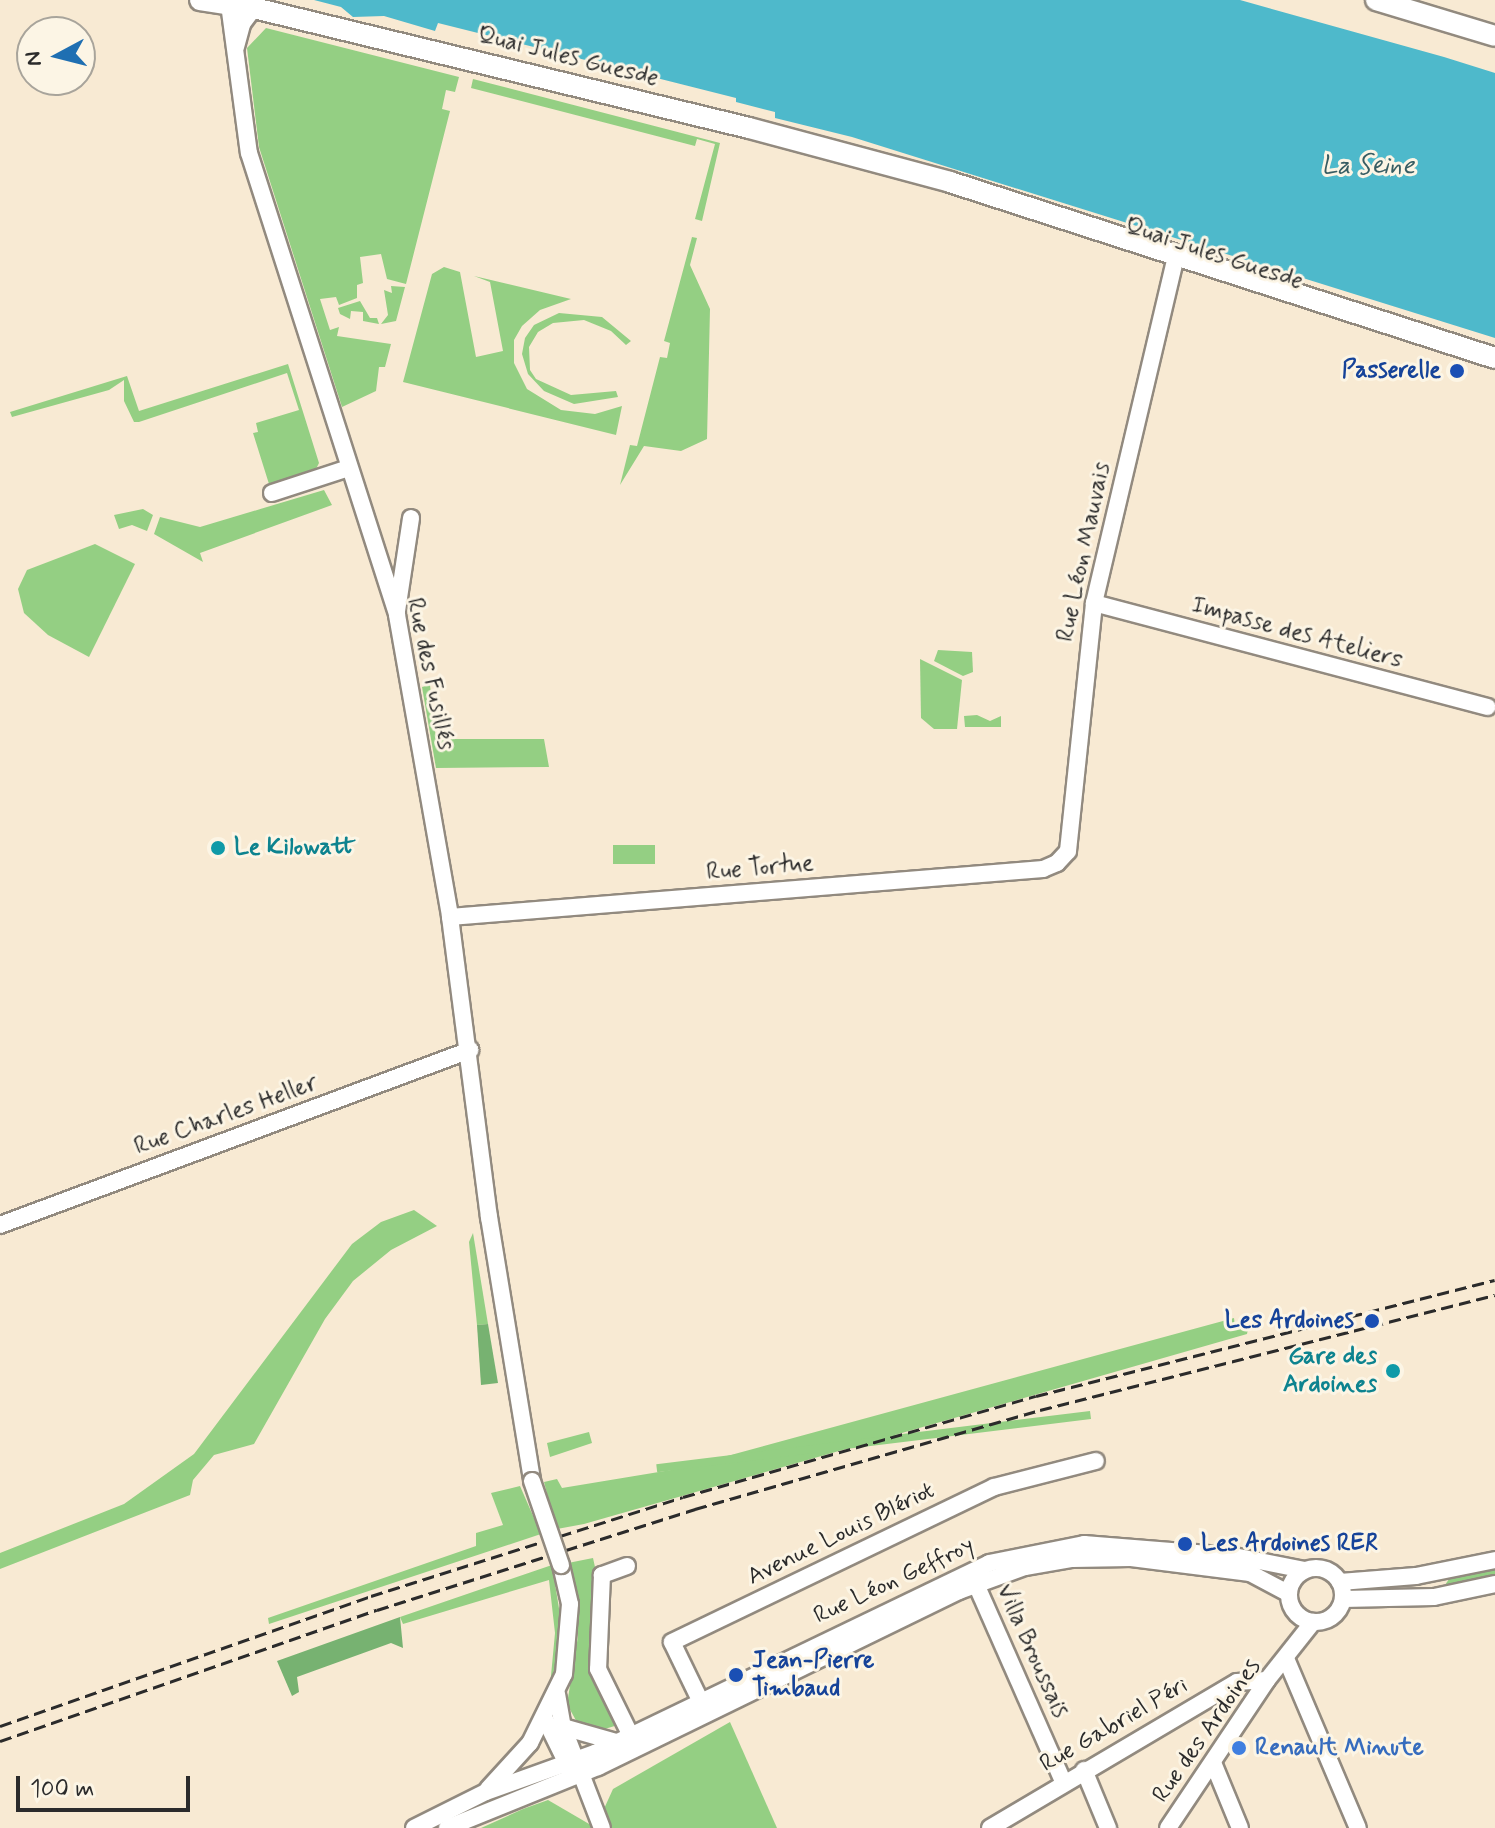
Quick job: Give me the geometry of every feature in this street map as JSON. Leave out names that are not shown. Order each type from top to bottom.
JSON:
[{"type":"main road","name":"Quai Jules Guesde","points":[[200,0],[254,8],[749,128],[921,178],[941,190],[1495,358]]},
{"type":"main road","points":[[1383,1],[1495,36]]},
{"type":"main road","name":"Quai Jules Guesde","points":[[1174,262],[1495,368]]},
{"type":"street","name":"Rue des Fusillés","points":[[229,4],[249,153],[416,683],[532,1481],[561,1565],[570,1604],[570,1648],[557,1694]]},
{"type":"street","points":[[235,53],[242,24],[254,8]]},
{"type":"street","name":"Rue Léon Mauvais","points":[[1068,851],[1094,603],[1174,262]]},
{"type":"street","points":[[272,493],[349,468]]},
{"type":"street","points":[[397,615],[411,518]]},
{"type":"street","points":[[379,564],[406,551]]},
{"type":"street","name":"Impasse des Ateliers","points":[[1094,603],[1488,707]]},
{"type":"street","name":"Rue Tortue","points":[[450,917],[1043,869],[1068,851]]},
{"type":"street","name":"Rue Charles Heller","points":[[0,1225],[470,1050]]},
{"type":"street","name":"Avenue Louis Blériot","points":[[700,1700],[672,1642],[994,1487],[1096,1461]]},
{"type":"street","name":"Rue Léon Geffroy","points":[[574,1769],[700,1700],[953,1577],[1030,1552],[1084,1544],[1137,1547],[1234,1556],[1304,1570]]},
{"type":"street","name":"Rue Léon Geffroy","points":[[574,1769],[976,1584],[1050,1562],[1117,1557],[1250,1573],[1288,1593]]},
{"type":"street","points":[[1340,1582],[1416,1576],[1495,1560]]},
{"type":"street","points":[[624,1739],[598,1669],[602,1575],[627,1566]]},
{"type":"street","points":[[1324,1569],[1340,1582],[1343,1599],[1332,1617],[1313,1622],[1297,1615],[1288,1593],[1304,1570],[1324,1569]]},
{"type":"street","name":"Villa Broussais","points":[[976,1584],[1063,1781]]},
{"type":"street","points":[[1343,1599],[1434,1597],[1495,1584]]},
{"type":"street","name":"Rue des Ardoines","points":[[1168,1828],[1214,1765],[1267,1680],[1287,1661],[1313,1622]]},
{"type":"street","points":[[1287,1661],[1358,1828]]},
{"type":"street","name":"Rue Gabriel Péri","points":[[990,1828],[1063,1781],[1237,1682],[1267,1680]]},
{"type":"street","points":[[486,1792],[545,1719],[557,1694]]},
{"type":"street","points":[[557,1694],[574,1769]]},
{"type":"street","points":[[545,1719],[574,1769],[602,1828]]},
{"type":"street","points":[[563,1727],[624,1739]]},
{"type":"street","points":[[1214,1765],[1240,1828]]},
{"type":"street","points":[[414,1828],[486,1792],[574,1769]]},
{"type":"street","points":[[447,1828],[574,1769]]},
{"type":"street","points":[[1084,1770],[1108,1828]]},
{"type":"green space","points":[[266,28],[459,77],[455,92],[446,90],[442,109],[450,111],[406,284],[387,279],[381,254],[360,257],[363,283],[357,285],[357,298],[339,305],[336,297],[320,299],[330,330],[339,327],[337,336],[391,344],[385,367],[379,367],[376,391],[342,407],[259,147],[247,48]]},
{"type":"green space","points":[[473,79],[720,143],[702,221],[695,219],[715,144],[697,139],[695,146],[471,88]]},
{"type":"green space","points":[[692,237],[697,238],[690,265],[710,309],[707,439],[681,451],[644,446],[620,485],[630,445],[637,446],[660,357],[667,358],[670,343],[664,341]]},
{"type":"green space","points":[[444,267],[460,272],[476,357],[503,351],[490,282],[474,276],[571,299],[540,310],[522,326],[514,340],[514,363],[527,389],[561,410],[595,414],[622,406],[616,435],[403,382],[432,274]]},
{"type":"green space","points":[[391,286],[405,287],[396,321],[381,324],[388,315],[384,290],[392,293]]},
{"type":"green space","points":[[360,301],[370,318],[377,318],[379,324],[363,321],[363,312],[351,311],[350,319],[340,314],[338,308]]},
{"type":"green space","points":[[559,313],[602,317],[631,341],[626,345],[611,331],[584,320],[553,323],[538,332],[529,347],[530,370],[536,379],[571,395],[616,391],[618,397],[574,404],[544,391],[528,374],[522,354],[525,338],[534,325]]},
{"type":"green space","points":[[288,364],[319,463],[315,471],[269,484],[253,433],[258,432],[256,423],[299,410],[287,373],[139,422],[134,422],[124,401],[124,380],[109,390],[12,417],[10,412],[127,376],[139,411]]},
{"type":"green space","points":[[324,490],[332,505],[200,553],[203,562],[154,534],[160,517],[200,527]]},
{"type":"green space","points":[[143,509],[153,515],[147,531],[132,525],[119,529],[114,515]]},
{"type":"green space","points":[[95,544],[135,564],[89,657],[48,635],[24,613],[18,589],[27,570]]},
{"type":"green space","points":[[938,650],[972,652],[973,672],[963,676],[934,661]]},
{"type":"green space","points":[[920,659],[962,680],[957,729],[934,729],[921,718]]},
{"type":"green space","points":[[430,685],[436,739],[544,739],[549,767],[436,768],[422,687]]},
{"type":"green space","points":[[977,715],[990,721],[1001,716],[1001,727],[965,727],[964,716]]},
{"type":"green space","points":[[613,845],[655,845],[655,864],[613,864]]},
{"type":"green space","points":[[414,1210],[437,1226],[391,1250],[353,1281],[325,1319],[254,1444],[214,1455],[193,1480],[190,1495],[0,1569],[0,1553],[124,1504],[194,1454],[352,1244],[381,1222]]},
{"type":"green space","points":[[473,1233],[488,1324],[477,1325],[469,1242]]},
{"type":"green space","points":[[1234,1318],[1235,1327],[1248,1329],[1247,1334],[584,1524],[557,1529],[544,1482],[557,1479],[562,1488],[683,1468]]},
{"type":"green space","points":[[488,1324],[498,1383],[481,1385],[477,1325]]},
{"type":"green space","points":[[1090,1411],[1091,1419],[657,1472],[656,1464]]},
{"type":"green space","points":[[589,1432],[592,1443],[550,1457],[547,1443]]},
{"type":"green space","points":[[520,1486],[541,1534],[269,1624],[268,1618],[476,1546],[476,1533],[503,1525],[491,1493]]},
{"type":"green space","points":[[593,1558],[597,1576],[593,1637],[618,1725],[598,1731],[579,1726],[567,1704],[578,1636],[578,1598],[568,1563]]},
{"type":"green space","points":[[552,1565],[562,1627],[549,1697],[555,1633],[549,1580],[403,1624],[400,1617]]},
{"type":"green space","points":[[1495,1568],[1495,1577],[1441,1591],[1449,1579]]},
{"type":"green space","points":[[400,1617],[403,1648],[391,1643],[297,1677],[299,1692],[292,1696],[277,1661]]},
{"type":"green space","points":[[730,1722],[777,1828],[610,1828],[603,1811],[613,1789]]},
{"type":"green space","points":[[548,1800],[596,1828],[481,1828],[523,1809]]},
{"type":"water","name":"La Seine","points":[[314,0],[1240,0],[1444,57],[1495,73],[1495,338],[852,137],[775,118],[775,112],[736,102],[736,98],[438,23],[435,31],[384,16],[353,17],[341,7]]},
{"type":"railway","points":[[0,1726],[371,1596],[683,1497],[1036,1396],[1495,1280]]},
{"type":"railway","points":[[0,1741],[377,1610],[695,1509],[1040,1410],[1495,1295]]},
{"type":"place","name":"Passerelle","points":[[1457,371]]},
{"type":"place","name":"Le Kilowatt","points":[[218,848]]},
{"type":"place","name":"Les Ardoines","points":[[1372,1321]]},
{"type":"place","name":"Gare des Ardoines","points":[[1393,1371]]},
{"type":"place","name":"Les Ardoines RER","points":[[1185,1544]]},
{"type":"place","name":"Jean-Pierre Timbaud","points":[[736,1675]]},
{"type":"place","name":"Renault Minute","points":[[1239,1748]]}]
